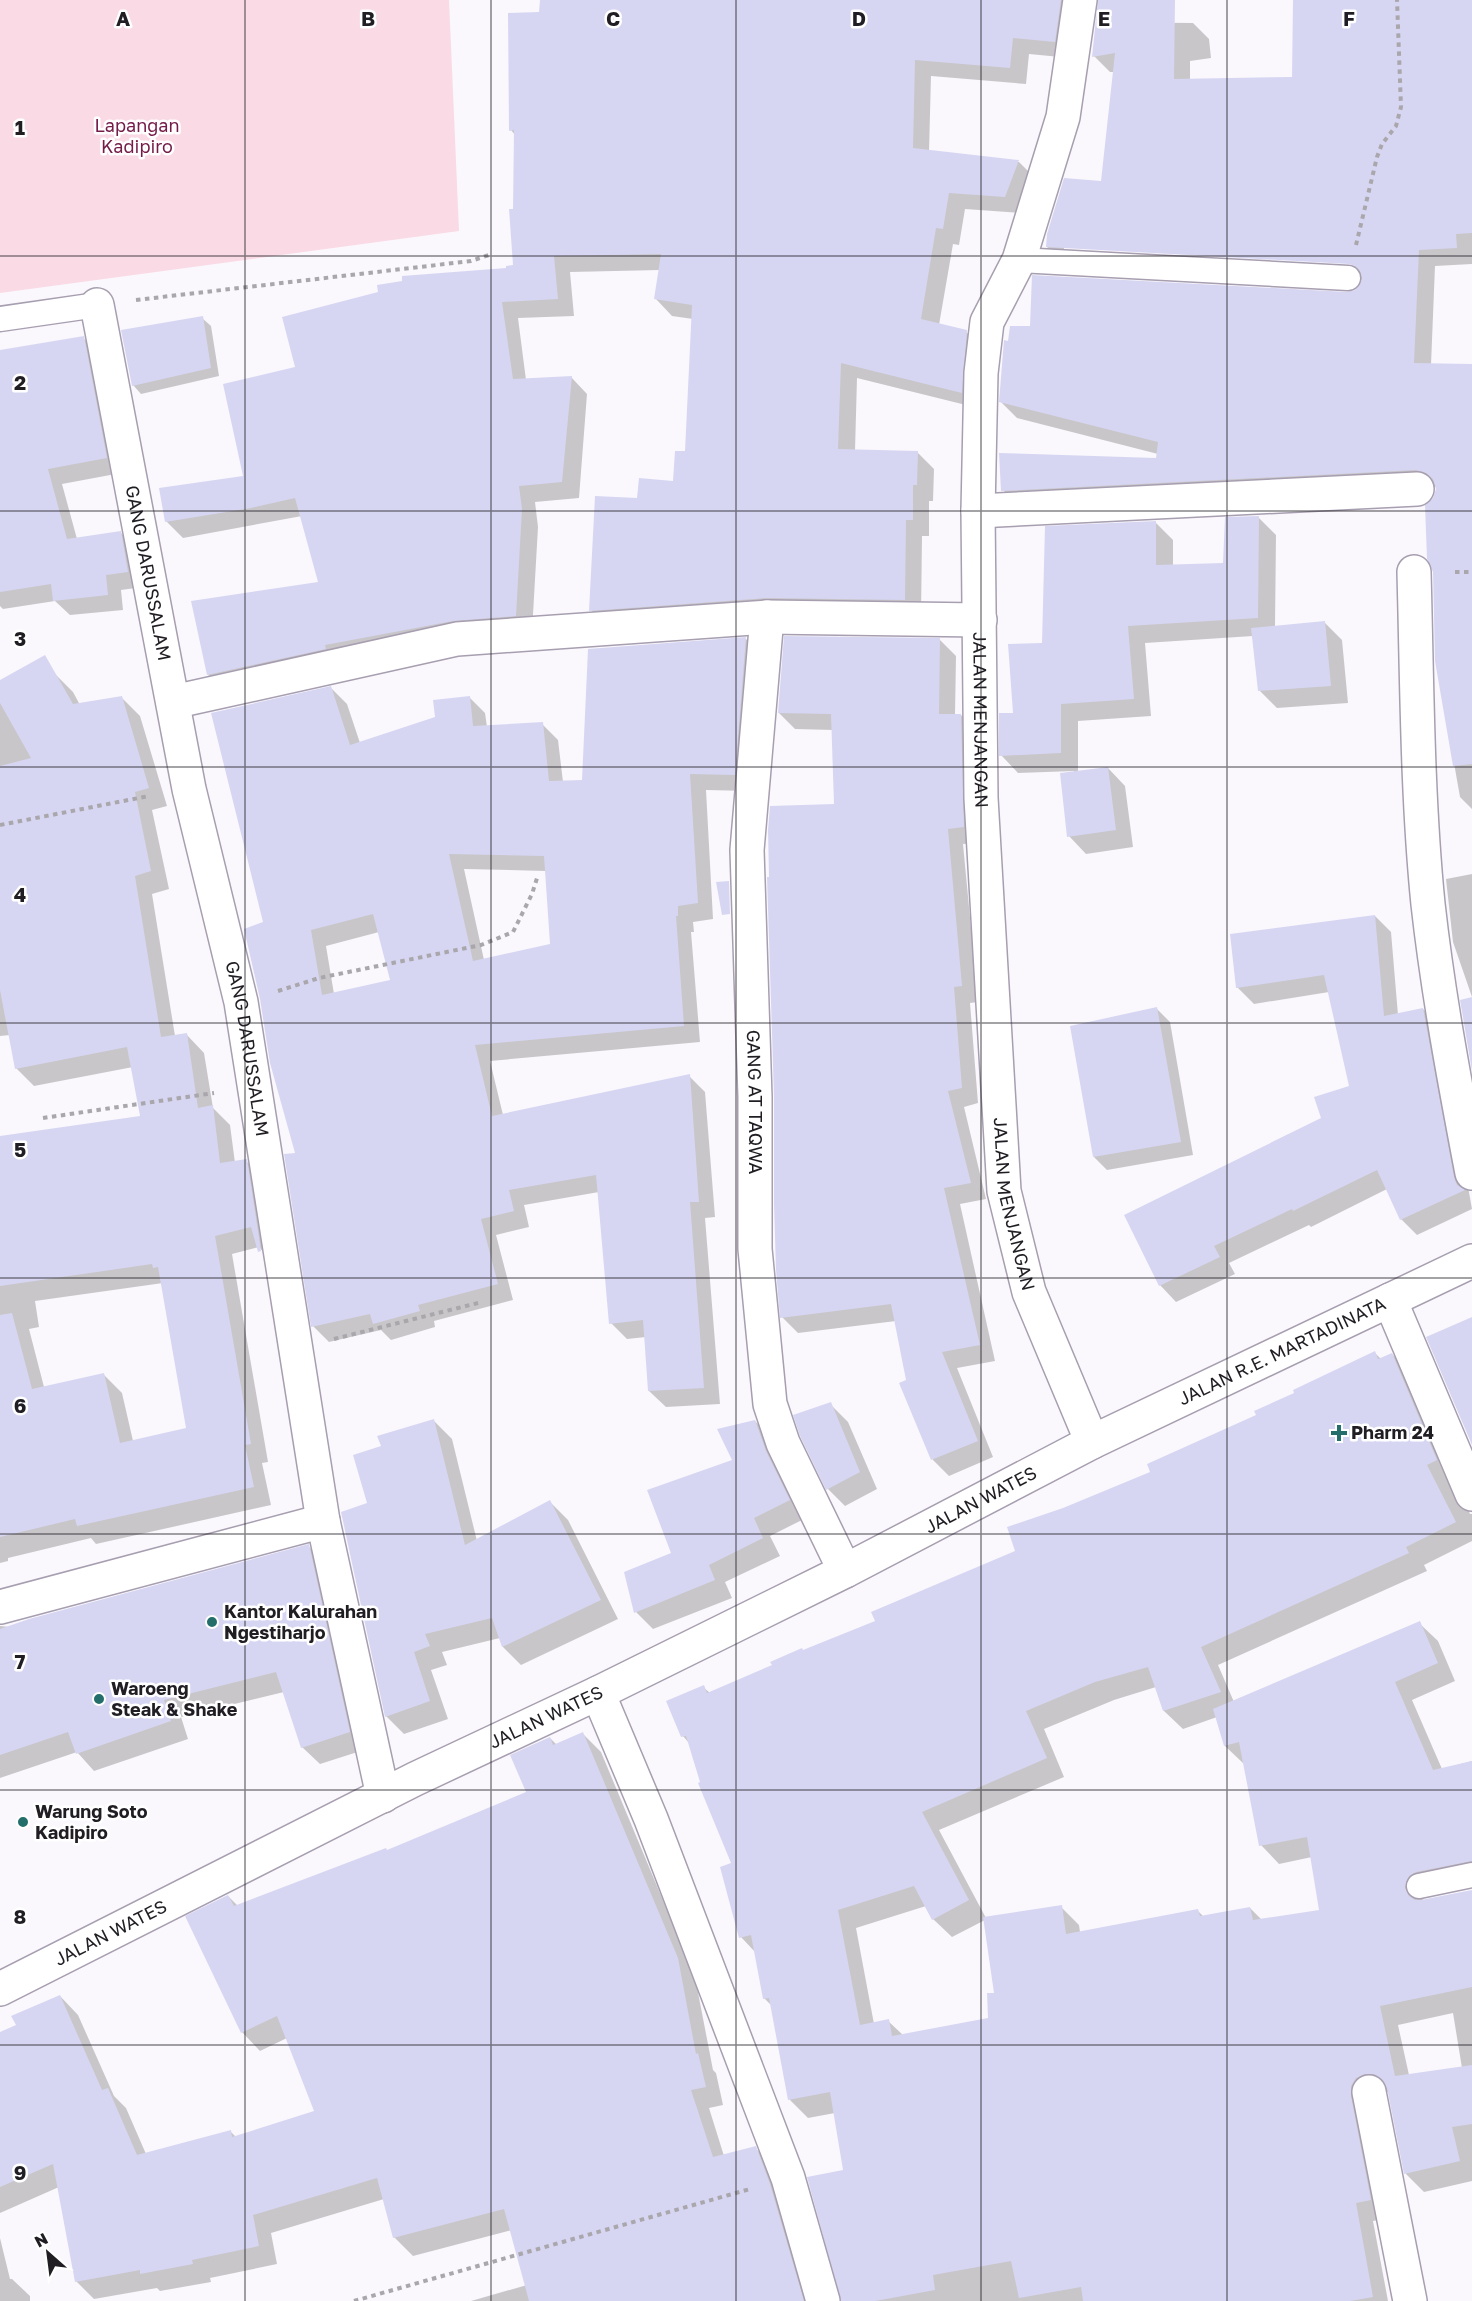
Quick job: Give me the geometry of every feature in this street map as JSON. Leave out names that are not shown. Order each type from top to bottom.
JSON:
[{"type":"street","name":"JALAN MENJANGAN","points":[[1080,0],[1063,117],[1019,261],[987,322],[981,373],[978,511],[981,798],[1004,1191],[1029,1292],[1092,1442]]},
{"type":"street","name":"GANG DARUSSALAM","points":[[97,305],[189,789],[240,1002],[323,1521],[383,1796]]},
{"type":"street","points":[[978,511],[1417,489]]},
{"type":"street","points":[[1414,572],[1419,765],[1428,903],[1448,1043],[1472,1173]]},
{"type":"street","points":[[173,702],[457,639],[767,617],[980,620]]},
{"type":"street","name":"GANG AT TAQWA","points":[[767,617],[747,850],[756,1097],[755,1249],[770,1404],[783,1443],[845,1571]]},
{"type":"street","name":"JALAN R.E. MARTADINATA","points":[[1092,1442],[1472,1261]]},
{"type":"street","points":[[1390,1300],[1472,1494]]},
{"type":"street","name":"JALAN WATES","points":[[0,1989],[383,1796],[845,1571],[1092,1442]]},
{"type":"street","points":[[0,1606],[323,1521]]},
{"type":"street","points":[[598,1693],[651,1819],[788,2178],[823,2301]]},
{"type":"street","points":[[1369,2092],[1410,2301]]},
{"type":"lane","points":[[1019,261],[1348,278]]},
{"type":"lane","points":[[0,319],[97,305]]},
{"type":"lane","points":[[1419,1886],[1472,1875]]},
{"type":"path","points":[[1348,278],[1377,157],[1382,144],[1396,126],[1401,107],[1397,0]]},
{"type":"path","points":[[97,305],[471,261],[492,254]]},
{"type":"path","points":[[0,825],[189,789]]},
{"type":"path","points":[[240,1002],[319,978],[481,945],[513,932],[520,913],[532,894],[538,875]]},
{"type":"path","points":[[43,1118],[253,1087]]},
{"type":"path","points":[[295,1348],[482,1302]]},
{"type":"path","points":[[354,2301],[788,2178]]},
{"type":"green space","name":"Lapangan Kadipiro","points":[[0,0],[449,0],[459,231],[0,293]]},
{"type":"building","points":[[540,0],[1061,0],[1055,42],[1013,38],[1010,68],[915,60],[913,148],[1019,160],[1005,197],[949,193],[943,229],[936,228],[921,319],[967,330],[962,393],[841,363],[838,449],[918,451],[917,485],[913,485],[913,520],[906,520],[905,600],[766,598],[589,611],[595,496],[637,498],[639,478],[673,481],[675,451],[685,451],[692,305],[654,299],[661,254],[554,256],[558,299],[502,302],[513,379],[572,376],[562,482],[519,486],[522,509],[516,616],[453,621],[325,645],[326,649],[207,675],[191,601],[318,582],[295,498],[251,508],[165,522],[159,488],[243,476],[223,384],[295,367],[282,317],[378,292],[377,285],[402,281],[402,276],[506,268],[506,266],[513,265],[509,209],[513,209],[514,130],[509,131],[508,13],[539,12]]},
{"type":"building","points":[[1098,0],[1175,0],[1174,79],[1292,77],[1293,0],[1472,0],[1472,233],[1456,234],[1457,248],[1419,250],[1414,363],[1472,364],[1472,764],[1453,766],[1435,661],[1433,572],[1427,559],[1425,505],[1433,498],[1436,489],[1433,479],[1426,473],[1416,470],[1001,491],[999,453],[1156,458],[1158,442],[999,402],[1004,340],[1008,341],[1010,326],[1030,326],[1032,275],[1347,292],[1355,290],[1362,279],[1360,271],[1349,264],[1046,247],[1047,234],[1064,178],[1101,181],[1115,53],[1092,57]]},
{"type":"building","points":[[203,316],[211,368],[132,386],[121,330]]},
{"type":"building","points":[[84,336],[107,458],[48,469],[67,539],[121,531],[128,572],[106,575],[108,595],[53,601],[51,584],[0,592],[0,350]]},
{"type":"building","points":[[1259,516],[1258,618],[1128,626],[1134,699],[1061,704],[1061,753],[999,756],[999,713],[1013,713],[1008,644],[1042,643],[1045,526],[1156,521],[1156,565],[1223,563],[1225,517]]},
{"type":"building","points":[[1325,621],[1331,686],[1258,691],[1251,628]]},
{"type":"building","points":[[784,636],[940,638],[939,714],[961,714],[964,827],[948,829],[962,986],[954,987],[962,1088],[948,1091],[971,1183],[944,1188],[980,1345],[942,1352],[978,1441],[931,1460],[899,1383],[906,1380],[891,1304],[780,1318],[774,1204],[774,1096],[767,877],[769,877],[770,806],[834,804],[831,714],[778,713]]},
{"type":"building","points":[[746,637],[735,775],[690,774],[698,903],[678,906],[678,916],[676,916],[684,1026],[475,1045],[492,1116],[690,1074],[699,1202],[690,1202],[704,1388],[648,1391],[643,1320],[609,1324],[596,1175],[509,1190],[514,1211],[481,1219],[498,1284],[418,1305],[420,1311],[373,1324],[370,1314],[311,1327],[284,1154],[295,1153],[270,1063],[260,999],[244,929],[263,922],[211,713],[331,686],[350,745],[435,717],[433,700],[470,696],[473,726],[543,722],[549,781],[582,780],[588,649]],"holes":[[[449,854],[544,856],[550,944],[473,961]],[[373,914],[390,980],[322,995],[311,930]]]},
{"type":"building","points":[[45,655],[73,704],[122,696],[149,788],[135,792],[151,871],[135,876],[161,1037],[187,1033],[198,1108],[213,1105],[220,1163],[247,1159],[261,1251],[258,1252],[251,1227],[215,1236],[251,1444],[245,1445],[254,1487],[77,1526],[75,1519],[0,1537],[0,1315],[12,1313],[32,1389],[104,1373],[120,1443],[186,1428],[158,1267],[153,1268],[152,1264],[0,1286],[0,1136],[140,1116],[127,1047],[15,1069],[0,990],[0,766],[31,758],[0,703],[0,680]]},
{"type":"building","points":[[1108,767],[1116,830],[1067,837],[1060,773]]},
{"type":"building","points":[[729,881],[730,914],[722,915],[716,882]]},
{"type":"building","points":[[1375,915],[1384,1016],[1423,1008],[1454,1177],[1457,1185],[1465,1190],[1400,1220],[1377,1170],[1214,1246],[1220,1257],[1159,1286],[1124,1215],[1321,1118],[1314,1097],[1349,1086],[1324,975],[1236,988],[1230,934]]},
{"type":"building","points":[[1472,997],[1472,1071],[1460,1000]]},
{"type":"building","points":[[1157,1007],[1181,1142],[1093,1157],[1070,1026]]},
{"type":"building","points":[[1472,1317],[1472,1445],[1426,1337]]},
{"type":"building","points":[[1375,1351],[1378,1359],[1392,1353],[1437,1460],[1427,1465],[1456,1522],[1406,1547],[1409,1553],[1201,1647],[1221,1692],[1163,1711],[1148,1667],[1095,1682],[1026,1711],[1047,1758],[922,1812],[969,1900],[932,1920],[914,1886],[838,1910],[860,2025],[889,2019],[892,2036],[988,2018],[987,1993],[994,1993],[983,1917],[1062,1905],[1066,1934],[1198,1909],[1200,1916],[1250,1907],[1253,1920],[1319,1910],[1307,1837],[1259,1846],[1239,1742],[1224,1746],[1213,1709],[1420,1621],[1438,1663],[1395,1682],[1433,1770],[1472,1761],[1472,1861],[1416,1872],[1409,1876],[1405,1888],[1409,1896],[1415,1900],[1472,1890],[1472,1987],[1380,2006],[1395,2076],[1472,2065],[1472,2124],[1452,2127],[1460,2161],[1404,2174],[1387,2088],[1383,2080],[1374,2074],[1365,2074],[1356,2078],[1351,2086],[1351,2096],[1371,2200],[1356,2203],[1373,2297],[1350,2301],[1083,2301],[1081,2287],[1019,2298],[1011,2261],[933,2275],[935,2290],[875,2301],[841,2301],[807,2177],[843,2170],[830,2092],[788,2100],[769,1998],[763,1999],[751,1935],[739,1938],[720,1867],[731,1863],[698,1783],[700,1782],[686,1736],[681,1737],[666,1701],[704,1685],[707,1693],[772,1665],[770,1662],[802,1648],[803,1650],[875,1621],[871,1612],[1015,1551],[1007,1527],[1063,1508],[1150,1472],[1147,1464],[1256,1415],[1254,1411],[1294,1393],[1293,1390]]},
{"type":"building","points":[[831,1402],[860,1472],[826,1490],[800,1436],[793,1415]]},
{"type":"building","points":[[434,1419],[465,1545],[550,1500],[601,1600],[502,1647],[492,1618],[425,1634],[430,1646],[414,1652],[430,1701],[385,1717],[341,1512],[367,1503],[353,1455],[381,1446],[377,1436]]},
{"type":"building","points":[[755,1420],[766,1451],[790,1500],[754,1518],[763,1538],[709,1565],[715,1580],[634,1613],[624,1572],[671,1553],[647,1490],[732,1460],[717,1429]]},
{"type":"building","points":[[309,1544],[350,1732],[301,1748],[276,1672],[164,1700],[171,1721],[76,1754],[68,1732],[0,1755],[0,1629],[29,1619]]},
{"type":"building","points":[[583,1732],[678,1958],[696,2054],[698,2053],[706,2087],[691,2090],[713,2157],[756,2146],[770,2184],[804,2301],[529,2301],[504,2209],[393,2238],[377,2178],[253,2215],[259,2246],[192,2260],[193,2264],[140,2274],[140,2270],[75,2282],[53,2164],[0,2187],[0,2032],[16,2025],[11,2016],[60,1995],[102,2090],[108,2088],[137,2155],[231,2130],[232,2137],[314,2111],[277,2016],[241,2033],[185,1916],[228,1895],[234,1906],[386,1848],[387,1850],[526,1792],[510,1755],[550,1737],[553,1745]]},
{"type":"place","name":"Pharm 24","points":[[1339,1433]]},
{"type":"place","name":"Kantor Kalurahan Ngestiharjo","points":[[212,1622]]},
{"type":"place","name":"Waroeng Steak & Shake","points":[[99,1699]]},
{"type":"place","name":"Warung Soto Kadipiro","points":[[23,1822]]}]
